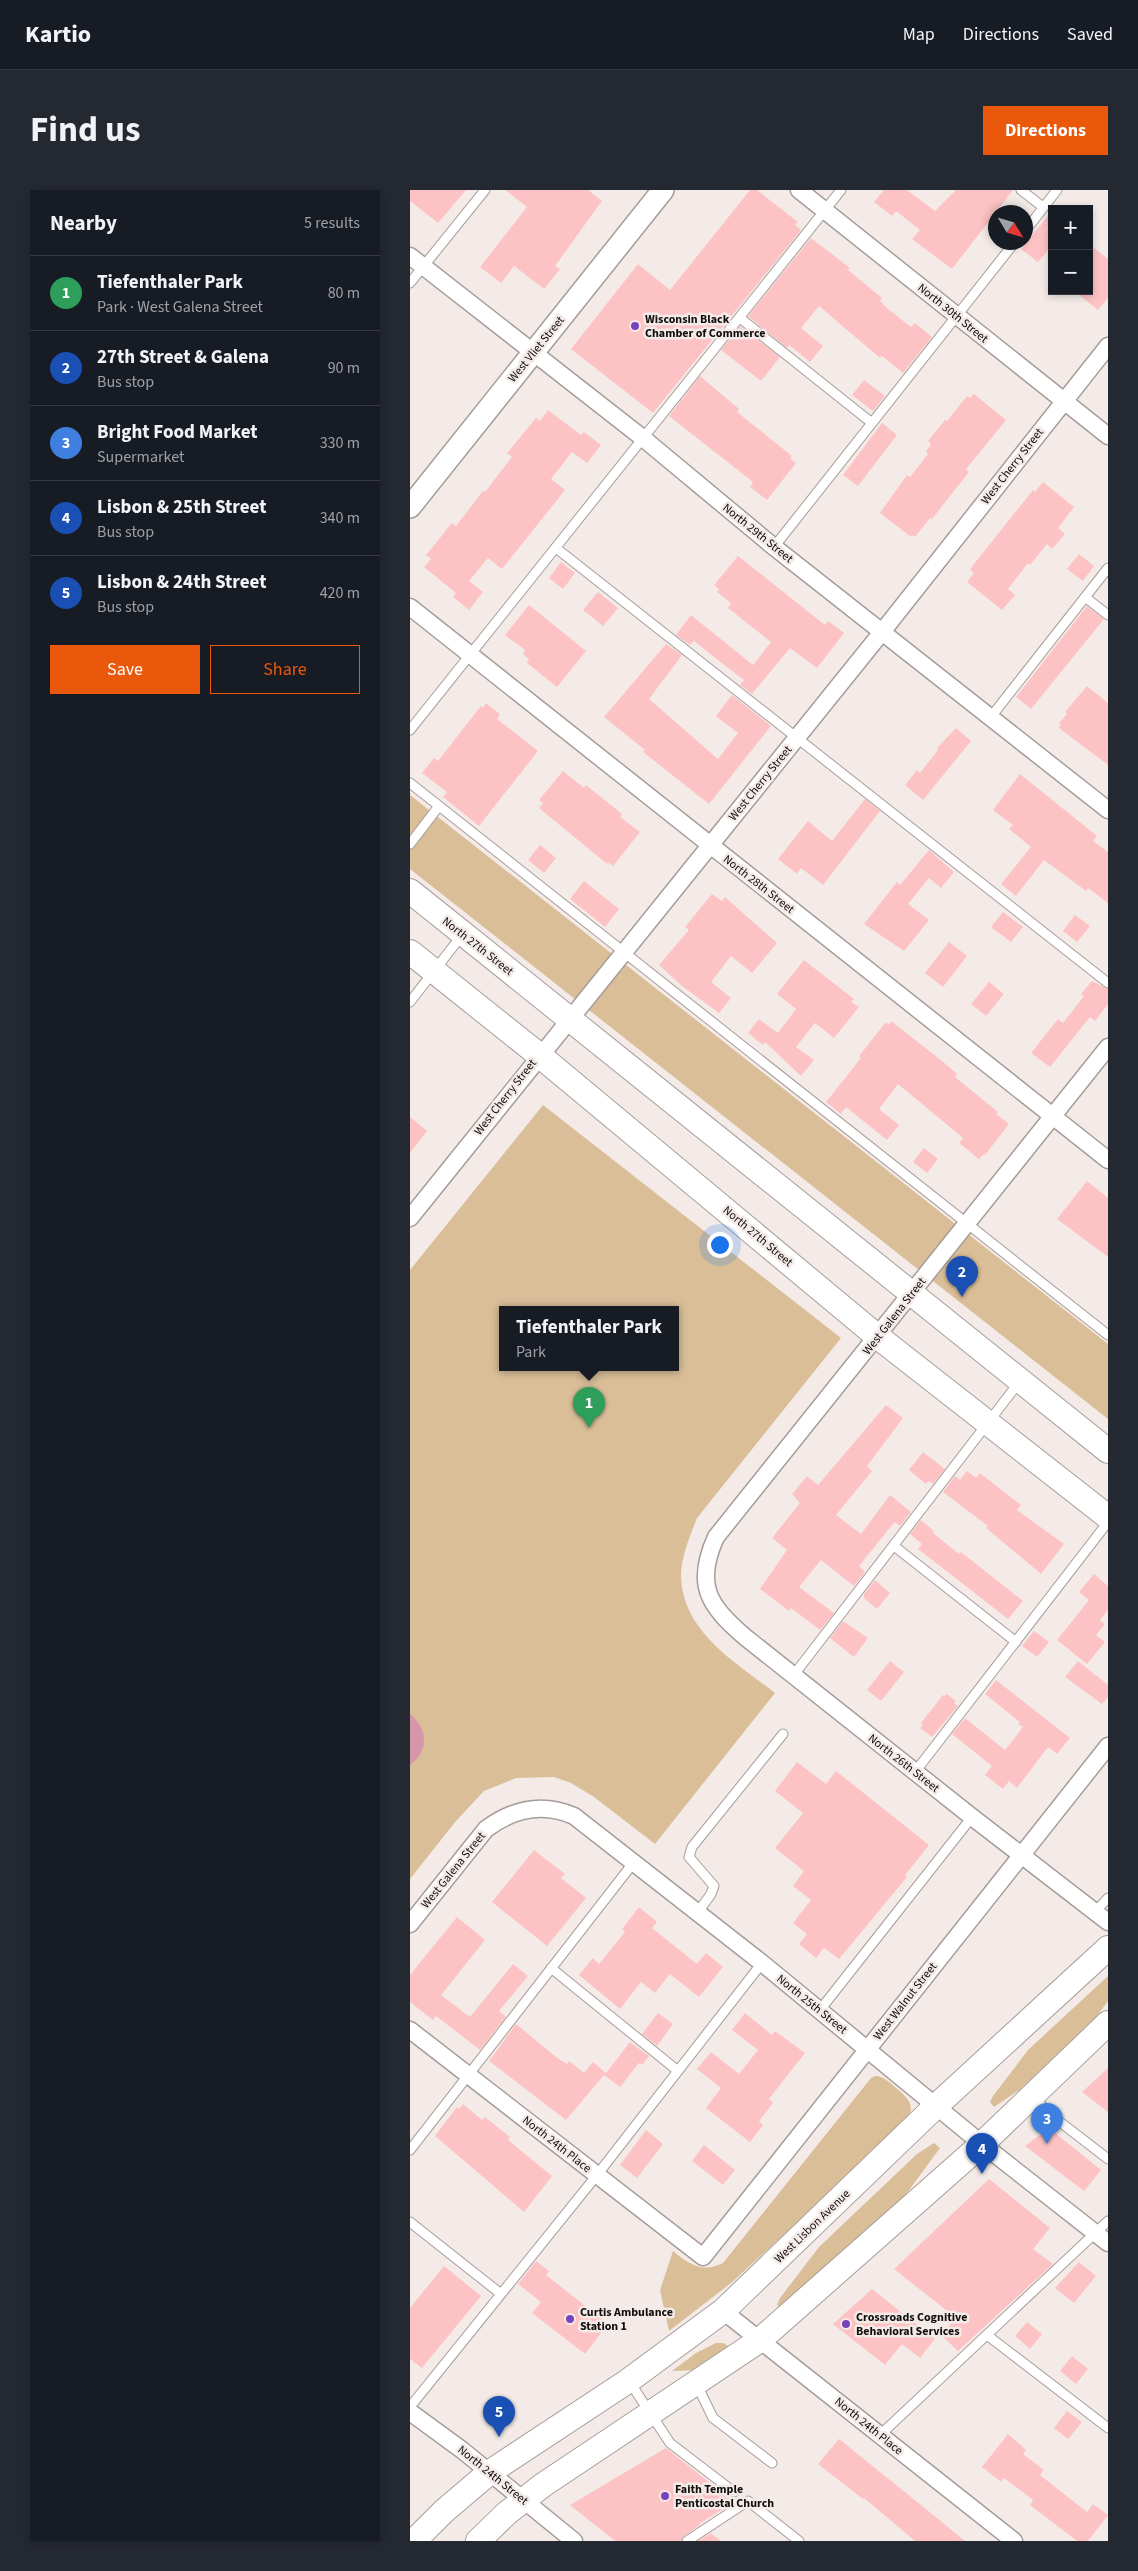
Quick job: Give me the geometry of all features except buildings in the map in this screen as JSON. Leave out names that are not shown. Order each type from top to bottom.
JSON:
[{"type":"main road","name":"North 27th Street","points":[[410,892],[1108,1451]]},
{"type":"main road","name":"North 27th Street","points":[[410,952],[539,1055],[878,1337],[1108,1517]]},
{"type":"main road","name":"West Lisbon Avenue","points":[[490,2472],[628,2380],[724,2311],[936,2106],[1108,1948]]},
{"type":"main road","points":[[478,2541],[523,2500],[649,2413],[760,2340],[982,2144],[1108,2023]]},
{"type":"main road","points":[[414,2541],[444,2511],[490,2472]]},
{"type":"street","name":"West Vliet Street","points":[[410,507],[663,190]]},
{"type":"street","name":"North 30th Street","points":[[799,190],[1108,436]]},
{"type":"street","name":"North 29th Street","points":[[410,256],[644,439],[774,547],[1108,810]]},
{"type":"street","name":"West Cherry Street","points":[[410,1218],[539,1055],[624,953],[882,632],[1108,346]]},
{"type":"street","name":"North 28th Street","points":[[410,607],[1108,1160]]},
{"type":"street","name":"West Galena Street","points":[[709,1596],[706,1580],[707,1562],[716,1537],[878,1337],[1108,1047]]},
{"type":"street","name":"North 26th Street","points":[[709,1596],[715,1608],[724,1618],[793,1676],[972,1818],[1102,1917]]},
{"type":"street","name":"West Walnut Street","points":[[704,2257],[1108,1746]]},
{"type":"street","name":"North 25th Street","points":[[528,1809],[550,1808],[574,1816],[762,1963],[982,2144],[1102,2238]]},
{"type":"street","name":"West Galena Street","points":[[410,1924],[486,1829],[510,1813],[528,1809]]},
{"type":"street","name":"North 24th Place","points":[[410,2030],[704,2257]]},
{"type":"street","name":"North 24th Place","points":[[724,2311],[1014,2541]]},
{"type":"street","name":"North 24th Street","points":[[410,2412],[490,2472],[574,2541]]},
{"type":"lane","points":[[410,283],[485,190]]},
{"type":"lane","points":[[410,730],[841,190]]},
{"type":"lane","points":[[1021,190],[1043,207]]},
{"type":"lane","points":[[1033,221],[1057,190]]},
{"type":"lane","points":[[774,547],[1009,250]]},
{"type":"lane","points":[[740,318],[872,423]]},
{"type":"lane","points":[[556,548],[798,736],[1108,983]]},
{"type":"lane","points":[[990,718],[1108,568]]},
{"type":"lane","points":[[1085,597],[1108,615]]},
{"type":"lane","points":[[410,783],[966,1225],[1108,1335]]},
{"type":"lane","points":[[410,844],[439,806]]},
{"type":"lane","points":[[410,1002],[463,934]]},
{"type":"lane","points":[[793,1676],[1020,1380]]},
{"type":"lane","points":[[915,1772],[1108,1522]]},
{"type":"lane","points":[[894,1546],[1016,1642]]},
{"type":"lane","points":[[698,1912],[711,1894],[714,1886],[689,1857],[692,1846],[783,1734]]},
{"type":"lane","points":[[820,2010],[972,1818]]},
{"type":"lane","points":[[410,2150],[634,1862]]},
{"type":"lane","points":[[1102,1917],[1108,1898]]},
{"type":"lane","points":[[410,2407],[597,2175],[762,1963]]},
{"type":"lane","points":[[551,1968],[678,2071]]},
{"type":"lane","points":[[1032,2096],[1051,2115],[1108,2159]]},
{"type":"lane","points":[[880,2435],[987,2335],[1102,2238],[1108,2221]]},
{"type":"lane","points":[[410,2222],[501,2294]]},
{"type":"lane","points":[[987,2335],[1108,2428]]},
{"type":"lane","points":[[628,2380],[670,2443],[734,2492]]},
{"type":"lane","points":[[696,2382],[713,2418],[772,2463]]},
{"type":"lane","points":[[686,2541],[748,2501],[799,2541]]},
{"type":"shaded area","points":[[410,795],[1108,1344],[1108,1419],[410,869]]},
{"type":"shaded area","points":[[543,1105],[841,1338],[697,1518],[689,1539],[684,1554],[681,1577],[684,1597],[691,1615],[714,1645],[775,1693],[655,1844],[594,1797],[571,1783],[554,1777],[516,1778],[484,1791],[456,1821],[410,1879],[410,1270]]},
{"type":"shaded area","points":[[410,1714],[420,1726],[424,1740],[421,1753],[410,1765]]},
{"type":"shaded area","points":[[1108,1976],[1108,2001],[1096,2017],[1019,2090],[994,2107],[990,2102],[993,2096],[1028,2050]]},
{"type":"shaded area","points":[[875,2076],[887,2080],[909,2101],[911,2112],[905,2122],[731,2283],[669,2331],[660,2290],[673,2251],[696,2266],[709,2267],[723,2263],[871,2078]]},
{"type":"shaded area","points":[[934,2143],[940,2148],[904,2197],[782,2310],[777,2305],[780,2298],[819,2247],[917,2154]]},
{"type":"shaded area","points":[[716,2343],[724,2343],[731,2349],[701,2370],[672,2371],[696,2353]]},
{"type":"place","name":"Wisconsin Black Chamber of Commerce","points":[[635,326]]},
{"type":"place","name":"27th Street & Galena","points":[[962,1297]]},
{"type":"place","name":"Tiefenthaler Park","points":[[589,1428]]},
{"type":"place","name":"Bright Food Market","points":[[1047,2144]]},
{"type":"place","name":"Lisbon & 25th Street","points":[[982,2174]]},
{"type":"place","name":"Curtis Ambulance Station 1","points":[[570,2319]]},
{"type":"place","name":"Crossroads Cognitive Behavioral Services","points":[[846,2324]]},
{"type":"place","name":"Lisbon & 24th Street","points":[[499,2437]]},
{"type":"place","name":"Faith Temple Penticostal Church","points":[[665,2496]]}]
